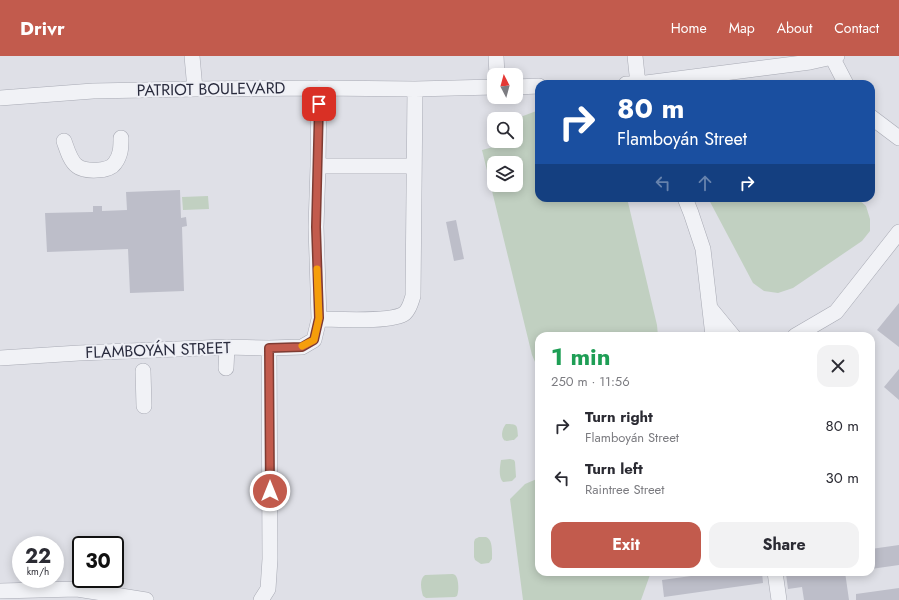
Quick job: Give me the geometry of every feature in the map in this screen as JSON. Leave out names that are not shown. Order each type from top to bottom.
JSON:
[{"type":"street","points":[[192,56],[195,89]]},
{"type":"street","points":[[496,56],[497,68]]},
{"type":"street","points":[[635,56],[638,80]]},
{"type":"street","points":[[669,80],[810,62],[834,57],[844,80]]},
{"type":"street","points":[[523,87],[535,86]]},
{"type":"street","name":"PATRIOT BOULEVARD","points":[[0,98],[93,91],[487,87]]},
{"type":"street","points":[[319,88],[316,239],[319,318],[381,319],[396,317],[404,313],[410,306],[413,296],[415,89]]},
{"type":"street","points":[[875,120],[899,138]]},
{"type":"street","points":[[64,141],[69,155],[76,166],[87,170],[97,170],[107,168],[115,164],[119,156],[121,138]]},
{"type":"street","points":[[318,166],[414,166]]},
{"type":"street","points":[[687,202],[703,249],[713,332]]},
{"type":"street","points":[[802,332],[836,312],[899,232]]},
{"type":"street","points":[[710,308],[730,332]]},
{"type":"street","name":"FLAMBOYÁN STREET","points":[[0,358],[227,347],[302,347],[314,340],[319,318]]},
{"type":"street","points":[[226,368],[227,347]]},
{"type":"street","points":[[261,600],[268,589],[270,559],[269,348]]},
{"type":"street","points":[[143,371],[144,406]]},
{"type":"street","points":[[776,576],[779,600]]},
{"type":"street","points":[[0,591],[77,589],[146,600]]},
{"type":"green space","points":[[535,112],[535,202],[628,202],[658,332],[535,332],[535,362],[532,355],[492,192],[523,192],[523,156],[487,156],[487,170],[482,150],[489,148],[523,148],[523,116]]},
{"type":"green space","points":[[208,196],[209,209],[183,210],[182,197]]},
{"type":"green space","points":[[710,202],[862,202],[866,206],[870,219],[870,231],[862,241],[793,288],[778,293],[764,291],[753,283]]},
{"type":"green space","points":[[506,424],[513,424],[517,427],[518,436],[514,440],[506,441],[502,436],[502,432]]},
{"type":"green space","points":[[501,460],[514,460],[515,462],[516,477],[512,481],[503,482],[500,474]]},
{"type":"green space","points":[[535,480],[535,576],[650,576],[641,600],[523,600],[510,499],[525,484]]},
{"type":"green space","points":[[479,537],[486,537],[490,540],[492,546],[492,559],[489,563],[481,564],[475,560],[474,542],[475,539]]},
{"type":"green space","points":[[454,574],[458,582],[457,596],[426,598],[423,596],[421,582],[425,575]]},
{"type":"building","points":[[180,190],[181,218],[186,217],[187,226],[182,227],[184,291],[130,293],[128,249],[47,252],[45,213],[93,212],[93,206],[102,206],[102,211],[127,210],[126,192]]},
{"type":"building","points":[[456,220],[464,259],[454,261],[446,222]]},
{"type":"building","points":[[899,303],[899,347],[877,330]]},
{"type":"building","points":[[899,369],[899,400],[884,387]]},
{"type":"building","points":[[899,545],[899,565],[875,568],[875,548]]},
{"type":"building","points":[[691,576],[762,576],[763,583],[664,597],[662,580]]},
{"type":"building","points":[[786,576],[846,576],[849,600],[804,600],[802,587],[788,589]]},
{"type":"building","points":[[899,588],[899,600],[856,600],[856,594]]},
{"type":"slow traffic","points":[[302,346],[314,340],[319,318],[317,269]]},
{"type":"route","points":[[270,491],[269,348],[302,347],[314,340],[319,318],[316,252],[319,104]]}]
